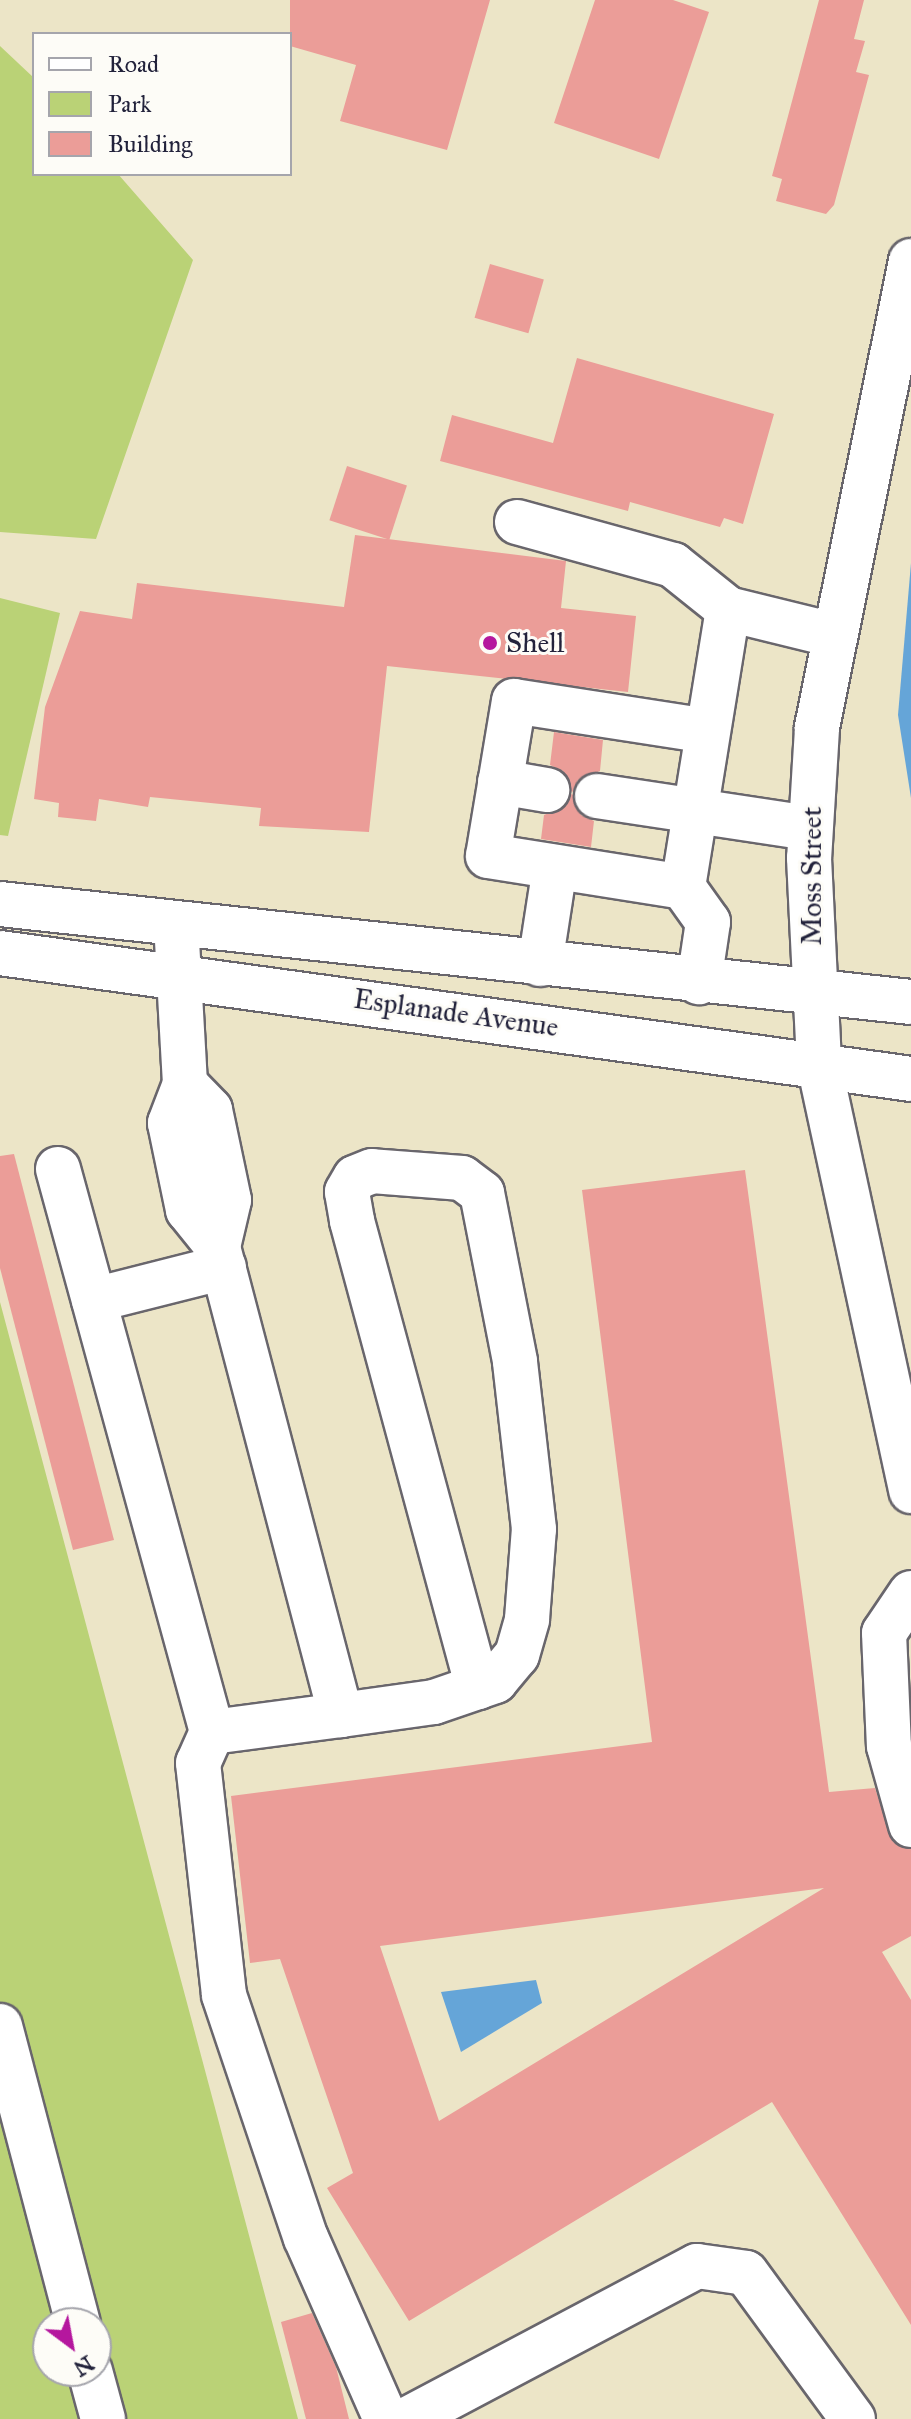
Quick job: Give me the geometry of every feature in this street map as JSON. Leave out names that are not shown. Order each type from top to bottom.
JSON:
[{"type":"street","name":"Moss Street","points":[[911,261],[834,635],[809,828],[812,995],[819,1064],[911,1491]]},
{"type":"street","points":[[517,522],[673,565],[728,609],[834,635]]},
{"type":"street","points":[[699,982],[708,922],[683,887],[728,609]]},
{"type":"street","points":[[683,887],[488,856],[514,701],[707,731]]},
{"type":"street","points":[[500,782],[547,790]]},
{"type":"street","points":[[597,796],[809,828]]},
{"type":"street","points":[[540,964],[555,867]]},
{"type":"street","name":"Esplanade Avenue","points":[[0,904],[812,995],[911,1002]]},
{"type":"street","points":[[176,923],[185,1084],[170,1123],[188,1210],[221,1257],[341,1715]]},
{"type":"street","name":"Esplanade Avenue","points":[[0,953],[178,973],[911,1079]]},
{"type":"street","points":[[58,1169],[212,1732],[198,1763],[224,1995],[306,2238],[386,2419]]},
{"type":"street","points":[[212,1732],[434,1702],[478,1687],[495,1681],[517,1655],[534,1529],[492,1217],[482,1193],[462,1178],[372,1171],[355,1178],[347,1192],[352,1221],[478,1687]]},
{"type":"street","points":[[94,1300],[221,1257]]},
{"type":"street","points":[[911,1593],[884,1633],[889,1746],[911,1825]]},
{"type":"street","points":[[0,2026],[74,2307]]},
{"type":"street","points":[[408,2419],[697,2266],[746,2273],[853,2419]]},
{"type":"street","points":[[94,2387],[103,2419]]},
{"type":"green space","points":[[0,46],[32,76],[32,176],[120,176],[193,260],[96,539],[0,532]]},
{"type":"green space","points":[[0,598],[60,613],[8,836],[0,835]]},
{"type":"green space","points":[[0,1302],[298,2419],[0,2419]]},
{"type":"water","points":[[911,563],[911,798],[898,715]]},
{"type":"water","points":[[536,1980],[542,2003],[461,2052],[441,1992]]},
{"type":"building","points":[[290,0],[490,0],[447,150],[340,121],[356,65],[292,47]]},
{"type":"building","points":[[595,0],[673,0],[709,12],[659,159],[554,123]]},
{"type":"building","points":[[819,0],[864,0],[854,39],[865,41],[856,72],[869,75],[834,205],[826,214],[776,201],[782,179],[772,176]]},
{"type":"building","points":[[490,264],[544,279],[528,333],[475,318]]},
{"type":"building","points":[[577,358],[774,414],[743,524],[724,518],[720,527],[630,502],[628,511],[440,461],[452,415],[553,443]]},
{"type":"building","points":[[347,466],[407,485],[389,540],[329,520]]},
{"type":"building","points":[[355,535],[566,561],[561,608],[636,616],[628,692],[387,666],[369,832],[259,826],[261,808],[150,797],[148,807],[99,799],[96,821],[58,817],[59,803],[34,799],[45,707],[80,611],[132,619],[137,583],[344,607]]},
{"type":"building","points":[[554,732],[603,740],[600,771],[578,780],[572,793],[563,771],[550,765]]},
{"type":"building","points":[[572,793],[581,815],[594,821],[591,847],[541,839],[544,815],[566,806]]},
{"type":"building","points":[[14,1154],[114,1540],[73,1550],[0,1268],[0,1156]]},
{"type":"building","points":[[745,1170],[829,1792],[875,1788],[893,1842],[911,1849],[911,1936],[882,1952],[911,2000],[911,2325],[772,2102],[409,2321],[327,2188],[353,2173],[280,1959],[250,1963],[231,1796],[652,1742],[582,1190]],"holes":[[[824,1888],[439,2121],[380,1946]]]},
{"type":"building","points":[[312,2313],[336,2367],[349,2419],[306,2419],[281,2322]]},
{"type":"place","name":"Shell","points":[[490,643]]}]
